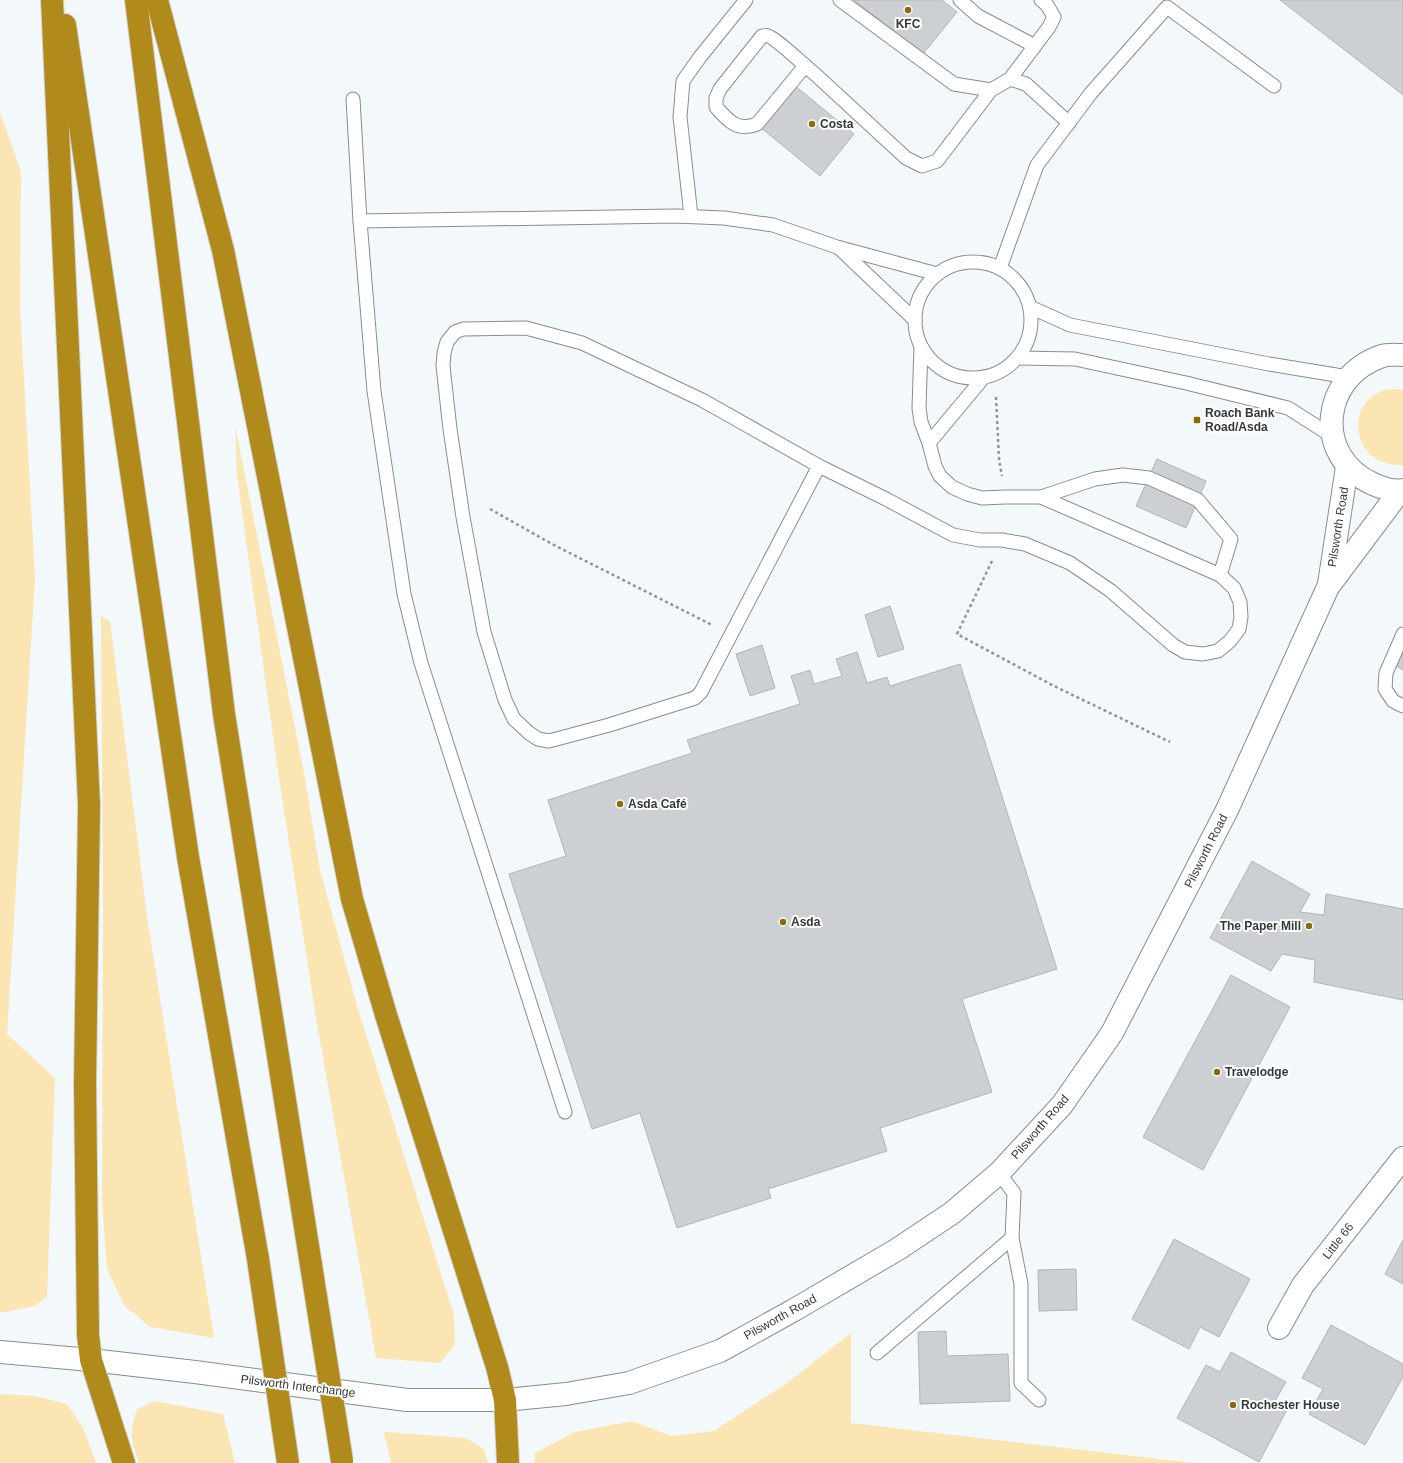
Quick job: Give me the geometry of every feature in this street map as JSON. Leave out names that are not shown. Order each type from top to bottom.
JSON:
[{"type":"highway","points":[[52,0],[89,805],[85,1084],[88,1335],[91,1360],[108,1419],[124,1463]]},
{"type":"highway","points":[[62,0],[188,856],[258,1259],[288,1463]]},
{"type":"highway","points":[[136,0],[224,714],[342,1462]]},
{"type":"highway","points":[[157,0],[223,250],[352,899],[386,1015],[497,1367],[505,1400],[508,1463]]},
{"type":"street","points":[[1402,490],[1380,488],[1362,480],[1347,467],[1338,452],[1332,436],[1331,415],[1336,395],[1348,377],[1364,364],[1383,356],[1403,355]]},
{"type":"street","name":"Pilsworth Road","points":[[1328,587],[1347,467]]},
{"type":"street","name":"Pilsworth Road","points":[[505,1400],[566,1394],[629,1383],[720,1351],[794,1310],[898,1249],[952,1213],[999,1173],[1062,1105],[1112,1033],[1227,810],[1328,587],[1402,490]]},
{"type":"street","name":"Little 66","points":[[1279,1328],[1303,1285],[1403,1158]]},
{"type":"street","points":[[0,1352],[91,1360]]},
{"type":"street","name":"Pilsworth Interchange","points":[[91,1360],[407,1400],[505,1400]]},
{"type":"lane","points":[[691,216],[680,116],[683,81],[700,57],[746,0]]},
{"type":"lane","points":[[840,0],[954,84],[991,90]]},
{"type":"lane","points":[[960,0],[978,16],[1034,46]]},
{"type":"lane","points":[[805,66],[757,124],[753,126],[739,127],[725,118],[716,107],[716,98],[720,89],[762,36],[769,36],[805,66],[906,158],[922,166],[937,161],[991,90],[1010,79],[1049,27],[1054,17],[1047,5],[1041,0]]},
{"type":"lane","points":[[1000,268],[1037,165],[1091,93],[1162,4],[1274,86]]},
{"type":"lane","points":[[1010,79],[1026,84],[1069,123]]},
{"type":"lane","points":[[353,99],[360,221],[374,392],[404,594],[421,663],[565,1112]]},
{"type":"lane","points":[[360,221],[691,216],[724,218],[773,225],[837,247],[937,274]]},
{"type":"lane","points":[[837,247],[915,320]]},
{"type":"lane","points":[[968,262],[985,263],[1000,268],[1014,278],[1024,291],[1030,307],[1032,325],[1027,342],[1018,358],[1002,370],[989,375],[966,378],[947,372],[932,362],[921,346],[916,334],[915,320],[917,302],[925,287],[937,274],[952,266],[968,262]]},
{"type":"lane","points":[[1030,307],[1070,325],[1269,364],[1348,377]]},
{"type":"lane","points":[[820,466],[732,636],[701,692],[695,698],[549,741],[538,739],[514,719],[505,700],[484,632],[462,517],[443,366],[447,342],[455,332],[463,329],[526,328],[582,342],[702,400],[820,466],[953,535],[980,540],[1002,540],[1025,544],[1070,563],[1111,591],[1173,645],[1185,652],[1203,654],[1218,650],[1230,641],[1239,629],[1241,617],[1240,602],[1234,588],[1220,575],[1041,497]]},
{"type":"lane","points":[[921,346],[919,408],[921,422],[929,443],[935,466],[940,476],[952,487],[967,494],[982,498],[1041,497],[1095,479],[1123,475],[1149,478],[1198,500],[1231,538],[1220,575]]},
{"type":"lane","points":[[1018,358],[1075,359],[1186,383],[1288,408],[1332,436]]},
{"type":"lane","points":[[929,443],[989,375]]},
{"type":"lane","points":[[1403,634],[1386,673],[1385,689],[1393,701],[1403,706]]},
{"type":"lane","points":[[999,1173],[1014,1193],[1012,1238],[1021,1284],[1021,1383],[1039,1400]]},
{"type":"lane","points":[[877,1353],[1012,1238]]},
{"type":"path","points":[[989,375],[1005,497]]},
{"type":"path","points":[[490,509],[552,544],[732,636]]},
{"type":"path","points":[[1002,540],[957,634],[995,656],[1054,686],[1170,742]]},
{"type":"shaded area","points":[[0,112],[21,172],[20,307],[35,578],[7,1034],[55,1078],[47,1296],[35,1306],[5,1312],[0,1312]]},
{"type":"shaded area","points":[[1385,390],[1403,390],[1403,465],[1386,463],[1372,456],[1363,446],[1359,433],[1359,420],[1363,407],[1372,397]]},
{"type":"shaded area","points":[[235,425],[304,773],[320,870],[358,1009],[454,1315],[455,1345],[440,1363],[376,1358],[316,1018],[277,765],[237,475]]},
{"type":"shaded area","points":[[101,616],[110,621],[147,917],[214,1338],[150,1327],[124,1305],[107,1269],[102,1202],[103,904]]},
{"type":"shaded area","points":[[851,1333],[851,1423],[1194,1463],[534,1463],[535,1453],[575,1432],[632,1421],[671,1436],[714,1431],[787,1383]]},
{"type":"shaded area","points":[[0,1394],[34,1396],[67,1404],[83,1428],[96,1463],[0,1463]]},
{"type":"shaded area","points":[[154,1401],[223,1414],[235,1463],[139,1463],[132,1436],[134,1418],[137,1409]]},
{"type":"shaded area","points":[[384,1432],[466,1438],[484,1449],[488,1463],[391,1463]]},
{"type":"building","points":[[854,0],[942,0],[957,12],[923,54]]},
{"type":"building","points":[[1280,0],[1403,0],[1403,95]]},
{"type":"building","points":[[794,85],[854,134],[820,176],[760,127]]},
{"type":"building","points":[[1157,459],[1206,481],[1186,528],[1136,506]]},
{"type":"building","points":[[890,606],[904,649],[878,657],[865,615]]},
{"type":"building","points":[[762,645],[775,688],[750,696],[736,654]]},
{"type":"building","points":[[1403,651],[1403,670],[1396,666]]},
{"type":"building","name":"Asda","points":[[857,652],[867,683],[887,677],[890,686],[960,664],[1057,969],[962,999],[992,1092],[880,1128],[887,1151],[768,1189],[771,1198],[677,1228],[640,1113],[592,1129],[509,874],[566,856],[548,800],[692,753],[687,740],[800,704],[791,676],[810,670],[814,684],[842,676],[836,659]]},
{"type":"building","name":"The Paper Mill","points":[[1252,861],[1310,894],[1300,912],[1324,915],[1326,894],[1403,909],[1403,1000],[1314,982],[1315,960],[1282,954],[1271,971],[1210,938]]},
{"type":"building","name":"Travelodge","points":[[1231,975],[1290,1007],[1203,1170],[1143,1137]]},
{"type":"building","points":[[1174,1239],[1250,1279],[1219,1337],[1200,1327],[1189,1349],[1132,1319]]},
{"type":"building","points":[[1403,1240],[1403,1284],[1385,1274]]},
{"type":"building","points":[[1076,1269],[1077,1310],[1039,1311],[1038,1270]]},
{"type":"building","points":[[1331,1325],[1403,1364],[1403,1377],[1365,1445],[1309,1414],[1323,1389],[1302,1378]]},
{"type":"building","points":[[946,1331],[947,1356],[1008,1354],[1010,1401],[920,1404],[918,1332]]},
{"type":"building","name":"Rochester House","points":[[1231,1352],[1286,1382],[1275,1401],[1288,1408],[1259,1462],[1177,1418],[1206,1365],[1220,1372]]},
{"type":"place","name":"KFC","points":[[908,10]]},
{"type":"place","name":"Costa","points":[[812,124]]},
{"type":"place","name":"Roach Bank Road/Asda","points":[[1197,420]]},
{"type":"place","name":"Asda Café","points":[[620,804]]},
{"type":"place","name":"Asda","points":[[783,922]]},
{"type":"place","name":"The Paper Mill","points":[[1309,926]]},
{"type":"place","name":"Travelodge","points":[[1217,1072]]},
{"type":"place","name":"Rochester House","points":[[1233,1405]]}]
